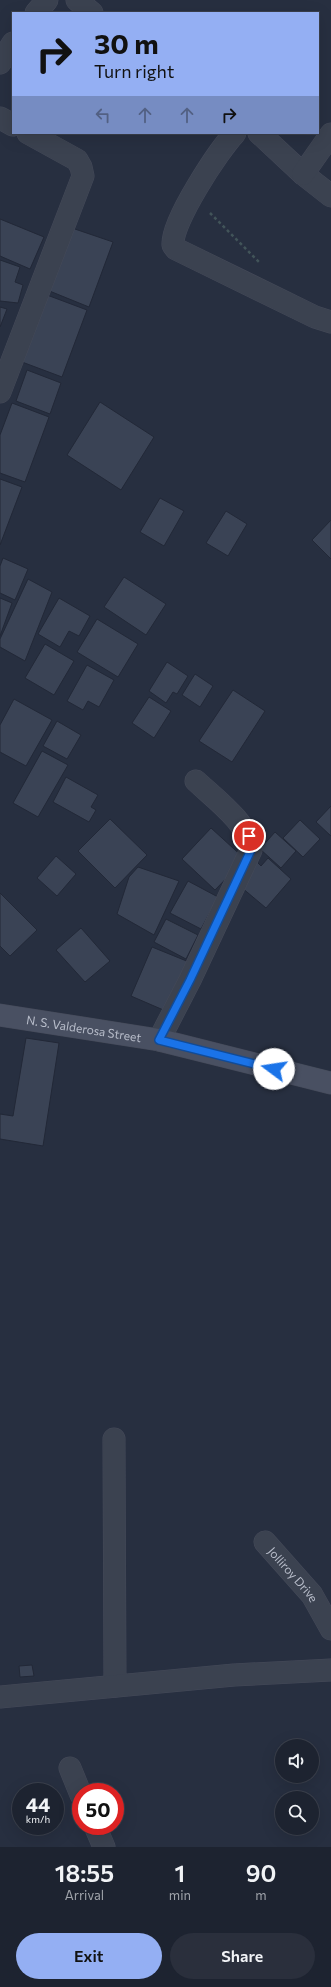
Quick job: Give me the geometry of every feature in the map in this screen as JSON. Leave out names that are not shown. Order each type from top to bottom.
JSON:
[{"type":"main road","name":"N. S. Valderosa Street","points":[[0,1016],[159,1040],[331,1083]]},
{"type":"street","points":[[37,12],[47,0]]},
{"type":"street","points":[[77,0],[91,12]]},
{"type":"street","points":[[0,63],[12,45]]},
{"type":"street","points":[[0,118],[12,124]]},
{"type":"street","points":[[0,392],[83,176],[81,167],[77,160],[30,134]]},
{"type":"street","points":[[234,134],[210,166],[192,196],[174,235],[173,244],[176,249],[316,317],[331,322]]},
{"type":"street","points":[[260,134],[303,174],[331,196]]},
{"type":"street","points":[[303,174],[331,134]]},
{"type":"street","points":[[159,1040],[190,980],[251,850],[249,836],[235,818],[196,781]]},
{"type":"street","points":[[114,1439],[115,1686]]},
{"type":"street","name":"Jolliroy Drive","points":[[265,1542],[312,1595],[331,1629]]},
{"type":"street","points":[[0,1697],[234,1676],[331,1670]]},
{"type":"street","points":[[70,1768],[76,1783]]},
{"type":"street","points":[[99,1835],[104,1847]]},
{"type":"path","points":[[192,196],[265,267]]},
{"type":"building","points":[[0,219],[44,237],[30,269],[0,256]]},
{"type":"building","points":[[69,227],[113,242],[89,307],[47,290]]},
{"type":"building","points":[[0,260],[20,267],[15,282],[23,285],[18,303],[0,301]]},
{"type":"building","points":[[47,295],[87,310],[62,377],[22,362]]},
{"type":"building","points":[[0,307],[7,309],[0,327]]},
{"type":"building","points":[[27,370],[61,383],[50,414],[16,401]]},
{"type":"building","points":[[100,402],[154,437],[121,490],[67,455]]},
{"type":"building","points":[[12,403],[49,417],[25,482],[0,473],[0,435]]},
{"type":"building","points":[[0,479],[22,487],[0,545]]},
{"type":"building","points":[[160,498],[184,511],[164,546],[140,532]]},
{"type":"building","points":[[226,511],[247,524],[228,556],[206,543]]},
{"type":"building","points":[[331,520],[331,559],[312,540]]},
{"type":"building","points":[[3,558],[28,569],[15,600],[0,593],[0,566]]},
{"type":"building","points":[[124,577],[166,604],[146,635],[104,607]]},
{"type":"building","points":[[28,579],[52,592],[25,661],[0,647],[0,639]]},
{"type":"building","points":[[0,598],[12,603],[0,636]]},
{"type":"building","points":[[59,598],[90,616],[79,636],[69,631],[60,647],[38,634]]},
{"type":"building","points":[[97,619],[138,644],[118,677],[77,652]]},
{"type":"building","points":[[45,644],[74,661],[54,695],[25,678]]},
{"type":"building","points":[[167,662],[188,676],[177,694],[173,692],[166,703],[149,691]]},
{"type":"building","points":[[87,665],[114,680],[99,707],[88,701],[83,710],[67,701]]},
{"type":"building","points":[[195,674],[213,686],[200,707],[182,695]]},
{"type":"building","points":[[233,690],[265,711],[232,762],[199,741]]},
{"type":"building","points":[[149,697],[171,711],[154,738],[132,723]]},
{"type":"building","points":[[14,699],[52,720],[26,766],[0,752],[0,725]]},
{"type":"building","points":[[57,721],[81,735],[67,759],[43,746]]},
{"type":"building","points":[[42,751],[68,765],[38,817],[13,803]]},
{"type":"building","points":[[66,777],[98,795],[91,807],[96,810],[89,822],[53,802]]},
{"type":"building","points":[[331,806],[331,836],[316,822]]},
{"type":"building","points":[[110,819],[147,855],[115,888],[78,851]]},
{"type":"building","points":[[300,820],[320,839],[303,857],[283,838]]},
{"type":"building","points":[[211,828],[245,859],[215,890],[182,859]]},
{"type":"building","points":[[275,832],[296,851],[281,868],[260,849]]},
{"type":"building","points":[[56,856],[76,874],[57,896],[37,878]]},
{"type":"building","points":[[268,858],[291,879],[266,908],[235,882],[255,860],[261,866]]},
{"type":"building","points":[[138,867],[179,881],[154,935],[117,914],[129,877]]},
{"type":"building","points":[[188,881],[218,897],[201,929],[170,913]]},
{"type":"building","points":[[0,893],[37,930],[10,956],[0,946]]},
{"type":"building","points":[[166,919],[198,935],[186,959],[154,942]]},
{"type":"building","points":[[81,928],[110,961],[85,982],[56,950]]},
{"type":"building","points":[[152,947],[189,962],[168,1012],[131,996]]},
{"type":"building","points":[[26,1038],[59,1043],[43,1146],[0,1139],[0,1114],[13,1116]]},
{"type":"building","points":[[32,1665],[34,1676],[20,1677],[19,1666]]},
{"type":"route","points":[[249,836],[251,850],[228,896],[190,980],[159,1040],[274,1069]]}]
